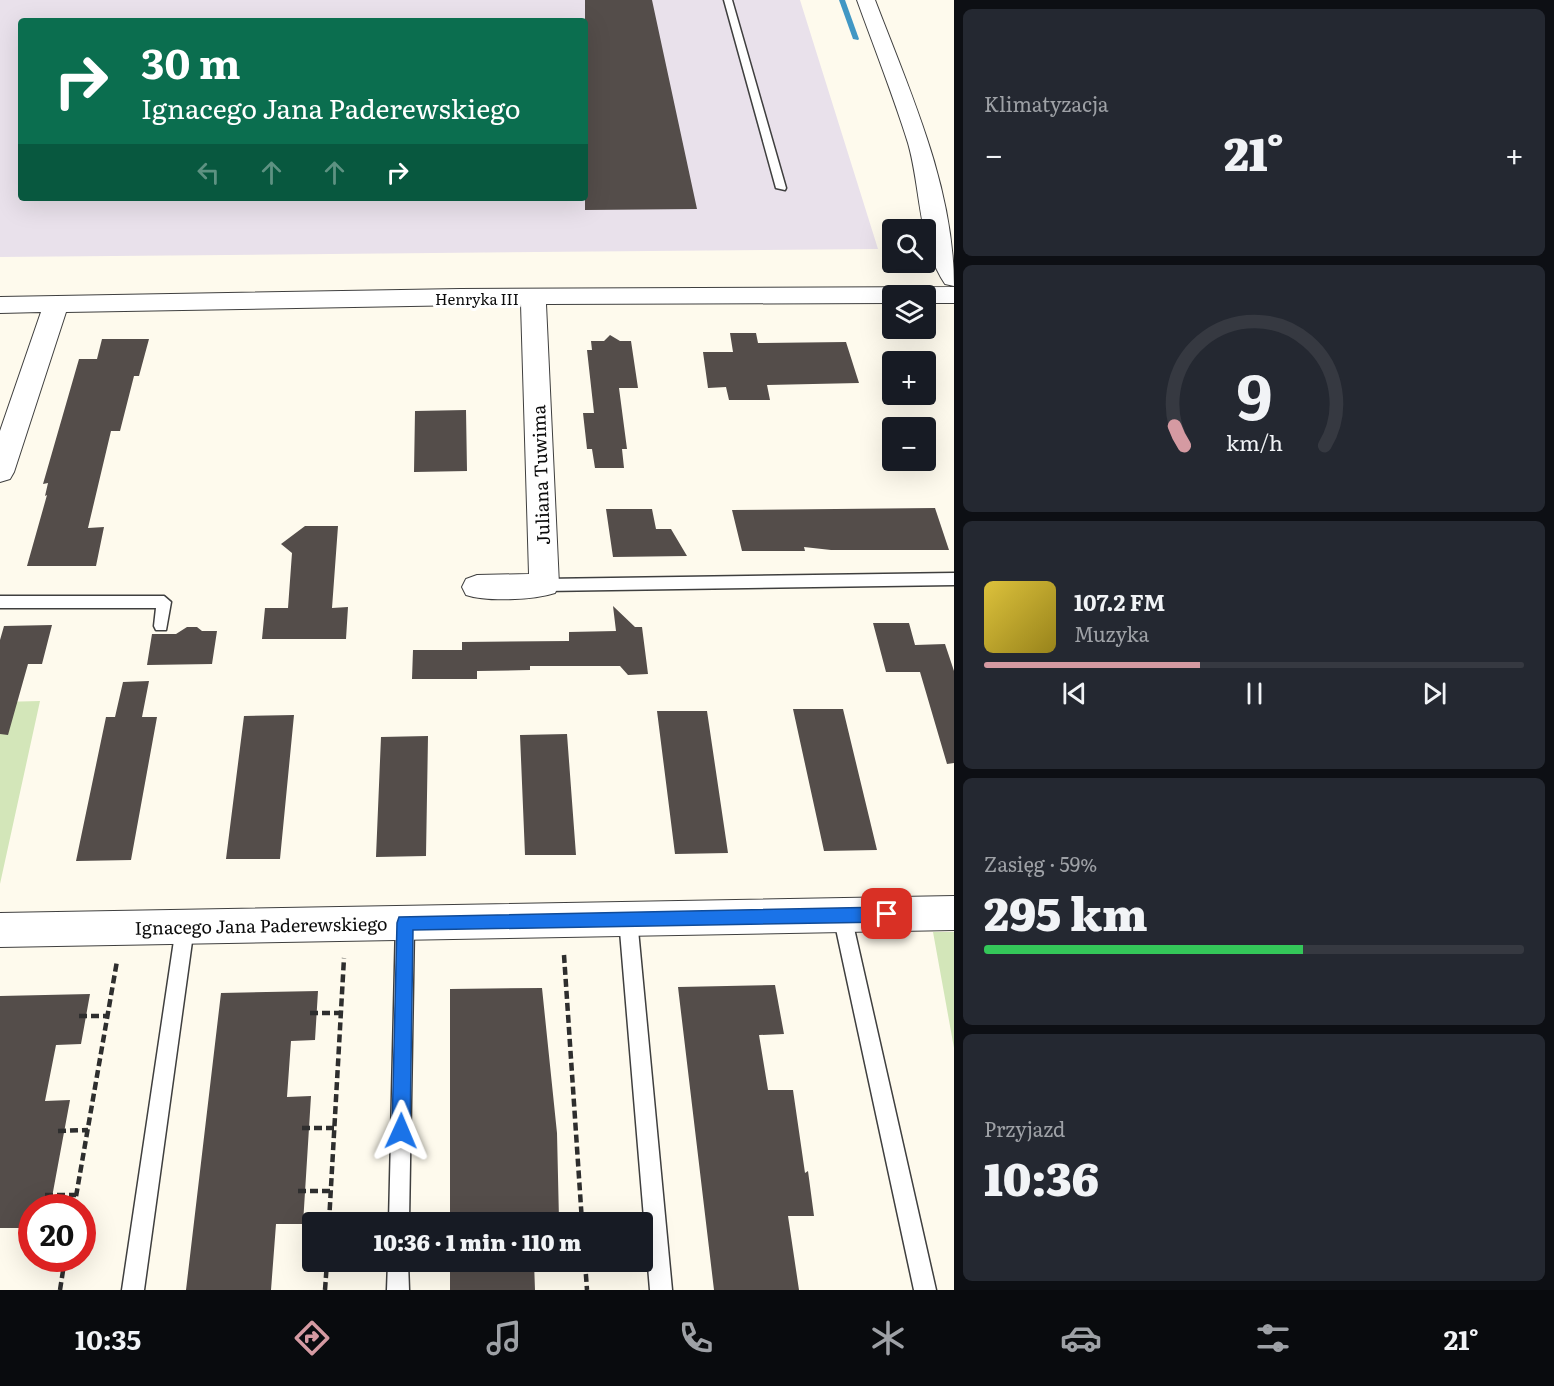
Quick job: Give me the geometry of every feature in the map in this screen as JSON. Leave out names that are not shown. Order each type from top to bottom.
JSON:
[{"type":"street","points":[[866,0],[919,144],[941,248],[954,279]]},
{"type":"street","name":"Henryka III","points":[[0,305],[954,295]]},
{"type":"street","name":"Juliana Tuwima","points":[[532,298],[544,585]]},
{"type":"street","points":[[0,472],[56,304]]},
{"type":"street","points":[[477,586],[544,585]]},
{"type":"street","name":"Ignacego Jana Paderewskiego","points":[[0,930],[954,913]]},
{"type":"lane","points":[[728,0],[782,188]]},
{"type":"lane","points":[[544,585],[954,579]]},
{"type":"lane","points":[[0,602],[164,602],[161,626]]},
{"type":"lane","points":[[842,915],[925,1290]]},
{"type":"lane","points":[[628,919],[661,1290]]},
{"type":"lane","points":[[399,1212],[405,923]]},
{"type":"lane","points":[[133,1290],[185,927]]},
{"type":"lane","points":[[398,1272],[398,1290]]},
{"type":"path","points":[[563,946],[581,1212]]},
{"type":"path","points":[[329,1212],[344,949]]},
{"type":"path","points":[[76,1194],[119,952]]},
{"type":"path","points":[[310,1013],[341,1013]]},
{"type":"path","points":[[79,1016],[107,1016]]},
{"type":"path","points":[[302,1128],[334,1128]]},
{"type":"path","points":[[58,1131],[88,1130]]},
{"type":"path","points":[[298,1191],[330,1191]]},
{"type":"path","points":[[60,1290],[63,1272]]},
{"type":"path","points":[[325,1290],[326,1272]]},
{"type":"path","points":[[586,1272],[587,1290]]},
{"type":"shaded area","points":[[0,0],[800,0],[878,249],[0,257]]},
{"type":"green space","points":[[40,701],[0,884],[0,702]]},
{"type":"green space","points":[[933,932],[954,932],[954,1048]]},
{"type":"building","points":[[585,0],[652,0],[697,209],[585,210],[585,201],[588,201],[588,18],[585,18]]},
{"type":"building","points":[[730,333],[756,333],[758,343],[846,342],[859,383],[767,385],[770,400],[729,400],[726,387],[708,388],[703,352],[733,352]]},
{"type":"building","points":[[610,335],[620,341],[631,341],[638,388],[619,388],[627,449],[622,449],[624,468],[595,468],[592,449],[587,449],[583,413],[594,413],[587,350],[592,350],[591,341],[604,341]]},
{"type":"building","points":[[102,339],[149,339],[139,376],[134,376],[120,431],[111,431],[88,528],[104,527],[96,566],[27,566],[47,495],[45,496],[48,483],[43,484],[79,359],[97,359]]},
{"type":"building","points":[[466,410],[467,471],[414,472],[415,411]]},
{"type":"building","points":[[935,508],[949,550],[831,550],[804,547],[805,551],[742,551],[732,510]]},
{"type":"building","points":[[606,509],[652,509],[656,529],[671,529],[687,556],[613,557]]},
{"type":"building","points":[[305,526],[338,526],[332,608],[348,607],[346,639],[262,639],[265,608],[288,608],[292,553],[281,544]]},
{"type":"building","points":[[613,606],[635,627],[642,627],[648,674],[628,675],[620,666],[530,666],[530,670],[477,671],[477,679],[412,679],[413,650],[462,650],[462,642],[569,641],[569,632],[616,631]]},
{"type":"building","points":[[873,623],[909,623],[915,645],[945,644],[954,671],[954,763],[947,764],[920,672],[886,672]]},
{"type":"building","points":[[52,625],[42,664],[28,664],[8,735],[0,734],[0,640],[4,626]]},
{"type":"building","points":[[187,627],[197,627],[202,631],[217,631],[212,664],[147,665],[152,634],[176,634]]},
{"type":"building","points":[[149,681],[142,717],[157,717],[131,860],[76,861],[106,717],[115,717],[123,682]]},
{"type":"building","points":[[793,709],[843,709],[877,850],[824,851]]},
{"type":"building","points":[[657,711],[707,711],[728,853],[675,854]]},
{"type":"building","points":[[294,715],[280,859],[226,859],[244,716]]},
{"type":"building","points":[[567,734],[576,855],[525,855],[520,735]]},
{"type":"building","points":[[428,736],[426,856],[376,857],[381,737]]},
{"type":"building","points":[[775,985],[784,1034],[759,1035],[768,1090],[793,1090],[805,1173],[808,1171],[814,1216],[788,1216],[799,1290],[714,1290],[678,987]]},
{"type":"building","points":[[542,988],[557,1133],[559,1212],[450,1212],[450,989]]},
{"type":"building","points":[[318,991],[315,1040],[291,1041],[287,1097],[311,1096],[302,1224],[276,1224],[271,1290],[186,1290],[221,993]]},
{"type":"building","points":[[90,994],[81,1044],[56,1045],[45,1101],[70,1100],[53,1194],[18,1194],[18,1228],[0,1228],[0,996]]},
{"type":"building","points":[[450,1272],[534,1272],[535,1290],[450,1290]]},
{"type":"waterway","points":[[842,0],[856,39]]},
{"type":"route","points":[[401,1131],[405,923],[887,914]]}]
